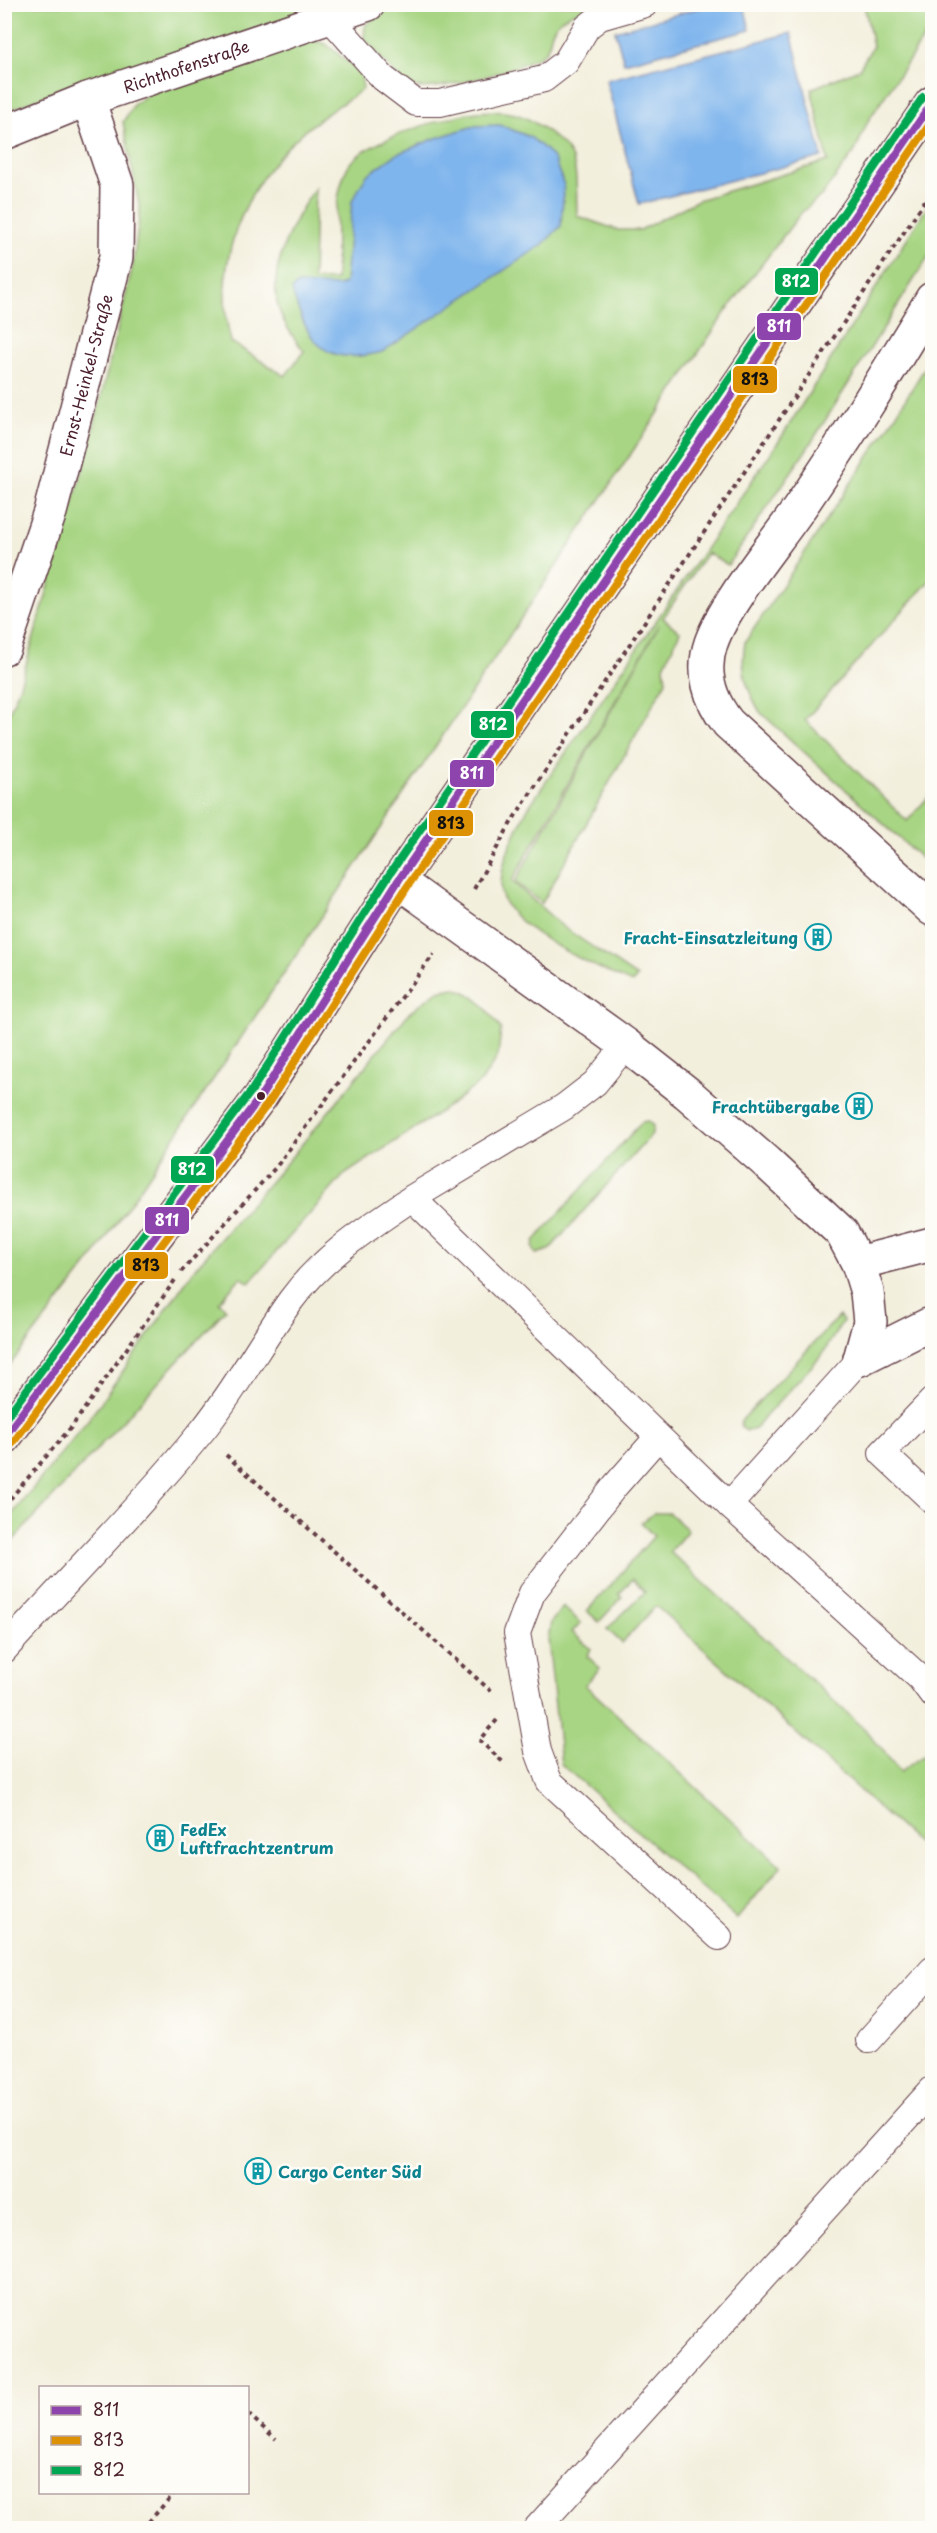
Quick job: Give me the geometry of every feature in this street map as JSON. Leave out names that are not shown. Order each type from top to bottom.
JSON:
[{"type":"street","name":"Richthofenstraße","points":[[4,133],[88,99],[368,4]]},
{"type":"street","name":"Ernst-Heinkel-Straße","points":[[4,648],[50,512],[116,256],[117,185],[88,99]]},
{"type":"street","points":[[4,1438],[261,1096],[398,882],[933,103]]},
{"type":"street","points":[[933,299],[837,454],[730,608],[711,642],[706,674],[717,709],[728,723],[933,909]]},
{"type":"street","points":[[398,882],[626,1045],[687,1093],[842,1233],[858,1263],[867,1292],[870,1322],[860,1359]]},
{"type":"street","points":[[858,1263],[933,1244]]},
{"type":"street","points":[[860,1359],[933,1323]]},
{"type":"lane","points":[[330,18],[383,78],[416,103],[440,103],[544,79],[566,62],[587,27],[600,16],[645,4]]},
{"type":"lane","points":[[4,1650],[200,1433],[234,1390],[292,1299],[320,1267],[352,1238],[412,1198],[564,1107],[595,1083],[626,1045]]},
{"type":"lane","points":[[412,1198],[729,1505],[920,1678],[933,1694]]},
{"type":"lane","points":[[729,1505],[860,1359]]},
{"type":"lane","points":[[933,1401],[882,1453],[933,1500]]},
{"type":"lane","points":[[658,1437],[615,1486],[532,1593],[517,1633],[538,1751],[549,1781],[719,1937]]},
{"type":"lane","points":[[869,2040],[933,1970]]},
{"type":"lane","points":[[537,2529],[933,2090]]},
{"type":"path","points":[[4,1506],[73,1425],[180,1273],[276,1167],[401,1001],[455,924],[512,821],[933,190]]},
{"type":"path","points":[[200,1433],[500,1698]]},
{"type":"path","points":[[501,1715],[479,1740],[506,1764]]},
{"type":"path","points":[[249,2415],[276,2439]]},
{"type":"path","points":[[148,2529],[145,2526],[174,2494]]},
{"type":"green space","points":[[5,5],[331,5],[165,63],[72,85],[5,112]]},
{"type":"green space","points":[[394,5],[602,5],[575,12],[563,18],[554,28],[546,51],[534,59],[477,79],[419,88],[403,81],[364,39],[365,26],[379,12]]},
{"type":"green space","points":[[864,5],[932,5],[932,26],[868,121],[855,151],[822,195],[801,213],[727,310],[138,1192],[89,1263],[5,1371],[5,723],[20,685],[87,455],[133,265],[140,210],[123,122],[134,104],[153,91],[309,39],[326,44],[361,73],[363,89],[300,135],[262,179],[247,203],[236,230],[229,257],[225,285],[226,313],[231,342],[285,376],[304,351],[284,322],[277,302],[277,272],[280,257],[299,213],[315,188],[313,280],[336,280],[336,223],[342,181],[347,168],[355,158],[369,149],[406,131],[447,118],[494,111],[518,115],[547,131],[569,154],[576,173],[577,216],[618,230],[640,230],[698,200],[828,161],[811,89],[859,69],[873,46]]},
{"type":"green space","points":[[932,199],[932,251],[809,446],[728,565],[707,553],[663,618],[680,632],[664,666],[666,681],[542,903],[515,882],[660,623],[512,881],[563,927],[637,977],[632,983],[556,946],[518,919],[506,904],[501,890],[503,868],[509,848],[528,808],[779,441]]},
{"type":"green space","points":[[932,356],[932,578],[805,720],[907,821],[932,793],[932,868],[760,712],[745,678],[743,661],[745,642],[891,423]]},
{"type":"green space","points":[[455,988],[476,999],[501,1029],[498,1056],[482,1081],[452,1104],[344,1175],[249,1283],[241,1277],[219,1302],[226,1309],[5,1549],[5,1523],[92,1415],[196,1267],[289,1160],[409,1013],[438,991]]},
{"type":"green space","points":[[648,1121],[653,1126],[652,1134],[549,1250],[536,1254],[533,1248],[534,1241],[642,1122]]},
{"type":"green space","points":[[839,1316],[843,1321],[822,1355],[753,1430],[746,1431],[741,1427],[741,1421]]},
{"type":"green space","points":[[654,1513],[669,1513],[688,1530],[670,1552],[868,1732],[900,1772],[927,1753],[932,1763],[932,1856],[656,1606],[622,1643],[607,1629],[645,1592],[633,1579],[619,1594],[622,1597],[599,1622],[587,1611],[654,1536],[641,1523]]},
{"type":"green space","points":[[563,1607],[581,1623],[572,1632],[591,1649],[587,1656],[600,1668],[585,1685],[781,1866],[737,1919],[561,1764],[548,1639],[551,1622]]},
{"type":"water","points":[[714,4],[744,5],[750,30],[624,63],[615,31]]},
{"type":"water","points":[[791,33],[822,157],[639,204],[606,80]]},
{"type":"water","points":[[500,125],[530,137],[554,159],[564,185],[561,226],[542,245],[382,352],[362,356],[345,356],[332,353],[321,346],[312,337],[305,324],[292,290],[298,284],[339,286],[345,283],[352,201],[367,175],[397,154],[436,138],[474,126]]},
{"type":"transit line","name":"812","points":[[4,1420],[252,1090],[389,875],[923,97]]},
{"type":"transit line","name":"811","points":[[4,1437],[261,1096],[398,881],[932,103]]},
{"type":"transit line","name":"813","points":[[12,1444],[269,1102],[407,887],[932,121]]},
{"type":"place","name":"Fracht-Einsatzleitung","points":[[818,937]]},
{"type":"place","name":"Frachtübergabe","points":[[859,1106]]},
{"type":"place","name":"FedEx Luftfrachtzentrum","points":[[160,1838]]},
{"type":"place","name":"Cargo Center Süd","points":[[258,2171]]}]
